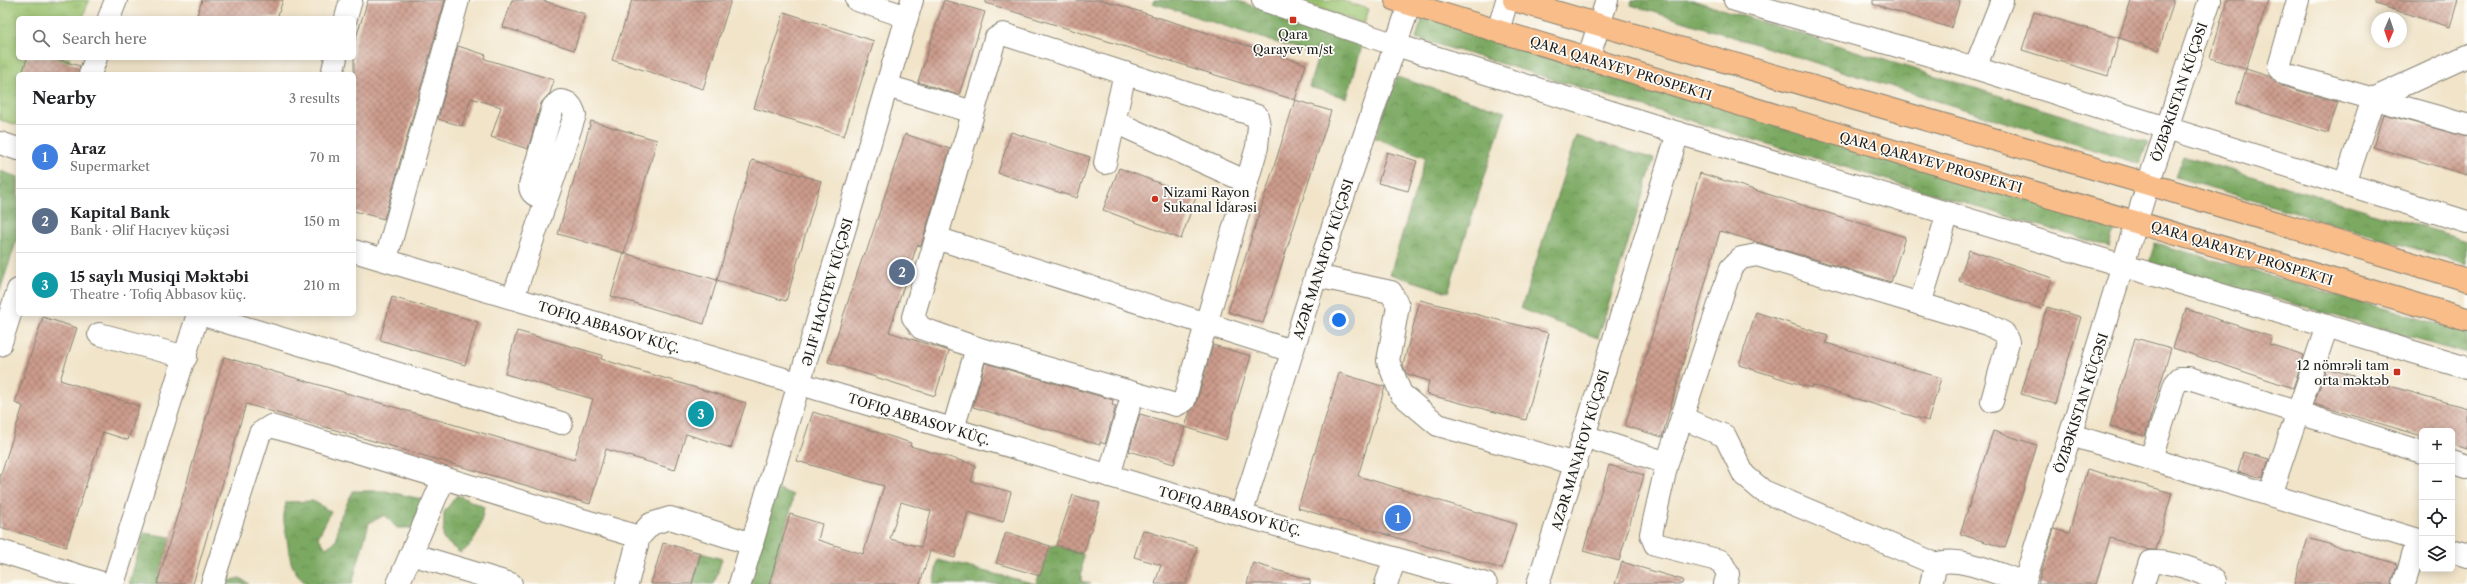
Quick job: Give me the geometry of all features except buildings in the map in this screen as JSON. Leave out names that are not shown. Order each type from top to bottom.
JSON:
[{"type":"main road","points":[[1514,0],[2148,184],[2467,280]]},
{"type":"main road","name":"QARA QARAYEV PROSPEKTI","points":[[1405,1],[1588,59],[2467,319]]},
{"type":"street","points":[[110,16],[116,0]]},
{"type":"street","points":[[347,16],[351,0]]},
{"type":"street","points":[[386,259],[458,0]]},
{"type":"street","points":[[740,584],[910,9],[857,0]]},
{"type":"street","points":[[1263,0],[1396,45],[1678,133],[2467,368]]},
{"type":"street","points":[[1498,31],[1507,0]]},
{"type":"street","points":[[1588,59],[1608,0]]},
{"type":"street","points":[[1735,0],[1975,68],[2467,222]]},
{"type":"street","points":[[1975,68],[2002,0]]},
{"type":"street","name":"ÖZBƏKISTAN KÜÇƏSI","points":[[2024,584],[2124,266],[2148,184],[2210,0]]},
{"type":"street","points":[[2298,0],[2279,67],[2285,74],[2467,125]]},
{"type":"street","name":"AZƏR MANAFOV KÜÇƏSI","points":[[1241,515],[1316,276],[1396,45],[1405,1]]},
{"type":"street","points":[[1003,34],[1257,116],[1260,126],[1258,147],[1205,324],[1184,401],[1176,405],[977,348],[921,328],[913,317],[973,112],[995,39],[1003,34]]},
{"type":"street","points":[[2345,184],[2373,98],[2467,56]]},
{"type":"street","points":[[91,72],[95,60]]},
{"type":"street","points":[[332,72],[336,60]]},
{"type":"street","points":[[1105,164],[1125,73]]},
{"type":"street","points":[[887,86],[973,112]]},
{"type":"street","points":[[1115,122],[1247,182]]},
{"type":"street","name":"AZƏR MANAFOV KÜÇƏSI","points":[[1538,584],[1678,133]]},
{"type":"street","points":[[0,143],[16,148]]},
{"type":"street","points":[[513,298],[546,199]]},
{"type":"street","points":[[1920,304],[1948,213]]},
{"type":"street","points":[[936,238],[1292,351]]},
{"type":"street","name":"TOFIQ ABBASOV KÜÇ.","points":[[356,252],[386,259],[1241,515],[1486,584]]},
{"type":"street","points":[[1725,584],[1728,574],[1721,561],[1654,544],[1651,534],[1667,463],[1730,268],[1741,258],[1756,255],[1987,324],[2004,333],[2008,342],[1992,402]]},
{"type":"street","points":[[1316,276],[1391,292],[1398,306],[1388,361],[1401,394],[1438,425],[1576,464]]},
{"type":"street","points":[[0,345],[16,296]]},
{"type":"street","points":[[113,584],[198,316]]},
{"type":"street","points":[[206,316],[561,423]]},
{"type":"street","points":[[2270,495],[2296,412],[2327,326]]},
{"type":"street","points":[[99,334],[186,357]]},
{"type":"street","points":[[953,429],[977,348]]},
{"type":"street","points":[[2151,458],[2176,384],[2180,378],[2189,378],[2419,451]]},
{"type":"street","points":[[1110,476],[1133,393]]},
{"type":"street","points":[[1682,418],[1726,436],[1744,475],[1763,491],[1933,574],[1943,560],[1956,560],[2024,584]]},
{"type":"street","points":[[212,584],[260,433],[271,426],[639,537]]},
{"type":"street","points":[[2071,435],[2151,458],[2419,541]]},
{"type":"street","points":[[1584,436],[1667,463]]},
{"type":"street","points":[[2455,463],[2467,467]]},
{"type":"street","points":[[398,584],[444,478]]},
{"type":"street","points":[[627,584],[639,537],[651,524],[670,518],[752,544]]},
{"type":"street","points":[[2404,584],[2419,544]]},
{"type":"street","points":[[0,551],[105,584]]},
{"type":"street","points":[[2455,552],[2467,556]]},
{"type":"street","points":[[411,554],[511,584]]},
{"type":"street","points":[[1386,584],[1395,559]]},
{"type":"street","points":[[2143,584],[2150,562],[2161,562],[2208,575],[2215,581],[2215,584]]},
{"type":"green space","points":[[0,0],[89,0],[84,16],[16,16],[16,60],[69,60],[66,72],[16,72],[16,124],[0,120]]},
{"type":"green space","points":[[1154,0],[1235,0],[1363,43],[1347,98],[1309,87],[1318,56],[1153,3]]},
{"type":"green space","points":[[1295,0],[1340,0],[1369,9],[1364,24]]},
{"type":"green space","points":[[1632,0],[1692,0],[2148,142],[2139,164],[1631,5]]},
{"type":"green space","points":[[1424,13],[2117,223],[2110,247],[1416,38]]},
{"type":"green space","points":[[1397,77],[1505,112],[1448,292],[1390,274],[1426,157],[1375,138]]},
{"type":"green space","points":[[1576,136],[1654,159],[1598,338],[1521,309]]},
{"type":"green space","points":[[2183,156],[2467,240],[2467,264],[2175,177]]},
{"type":"green space","points":[[0,171],[16,176],[16,242],[0,291]]},
{"type":"green space","points":[[2155,243],[2467,332],[2467,354],[2149,262]]},
{"type":"green space","points":[[776,488],[793,495],[790,514],[769,584],[749,584]]},
{"type":"green space","points":[[353,491],[385,491],[422,499],[426,508],[412,528],[397,528],[385,515],[369,523],[352,584],[306,584],[296,573],[290,559],[284,521],[286,502],[314,501],[331,512],[318,537],[326,548],[336,541],[339,520]]},
{"type":"green space","points":[[457,495],[484,507],[480,527],[474,539],[466,549],[460,553],[443,539],[444,512]]},
{"type":"green space","points":[[144,533],[171,537],[157,584],[129,584]]},
{"type":"green space","points":[[1056,545],[1083,554],[1081,581],[1091,584],[1036,584],[1050,546]]},
{"type":"green space","points":[[701,553],[722,559],[714,584],[692,584]]},
{"type":"green space","points":[[938,560],[1036,584],[933,584]]},
{"type":"green space","points":[[240,578],[249,584],[220,584],[220,583]]},
{"type":"place","name":"Qara Qarayev m/st","points":[[1293,20]]},
{"type":"place","name":"Nizami Rayon Sukanal İdarəsi","points":[[1155,199]]},
{"type":"place","name":"Kapital Bank","points":[[902,272]]},
{"type":"place","name":"12 nömrəli tam orta məktəb","points":[[2397,372]]},
{"type":"place","name":"15 saylı Musiqi Məktəbi","points":[[701,414]]},
{"type":"place","name":"Araz","points":[[1398,518]]}]
